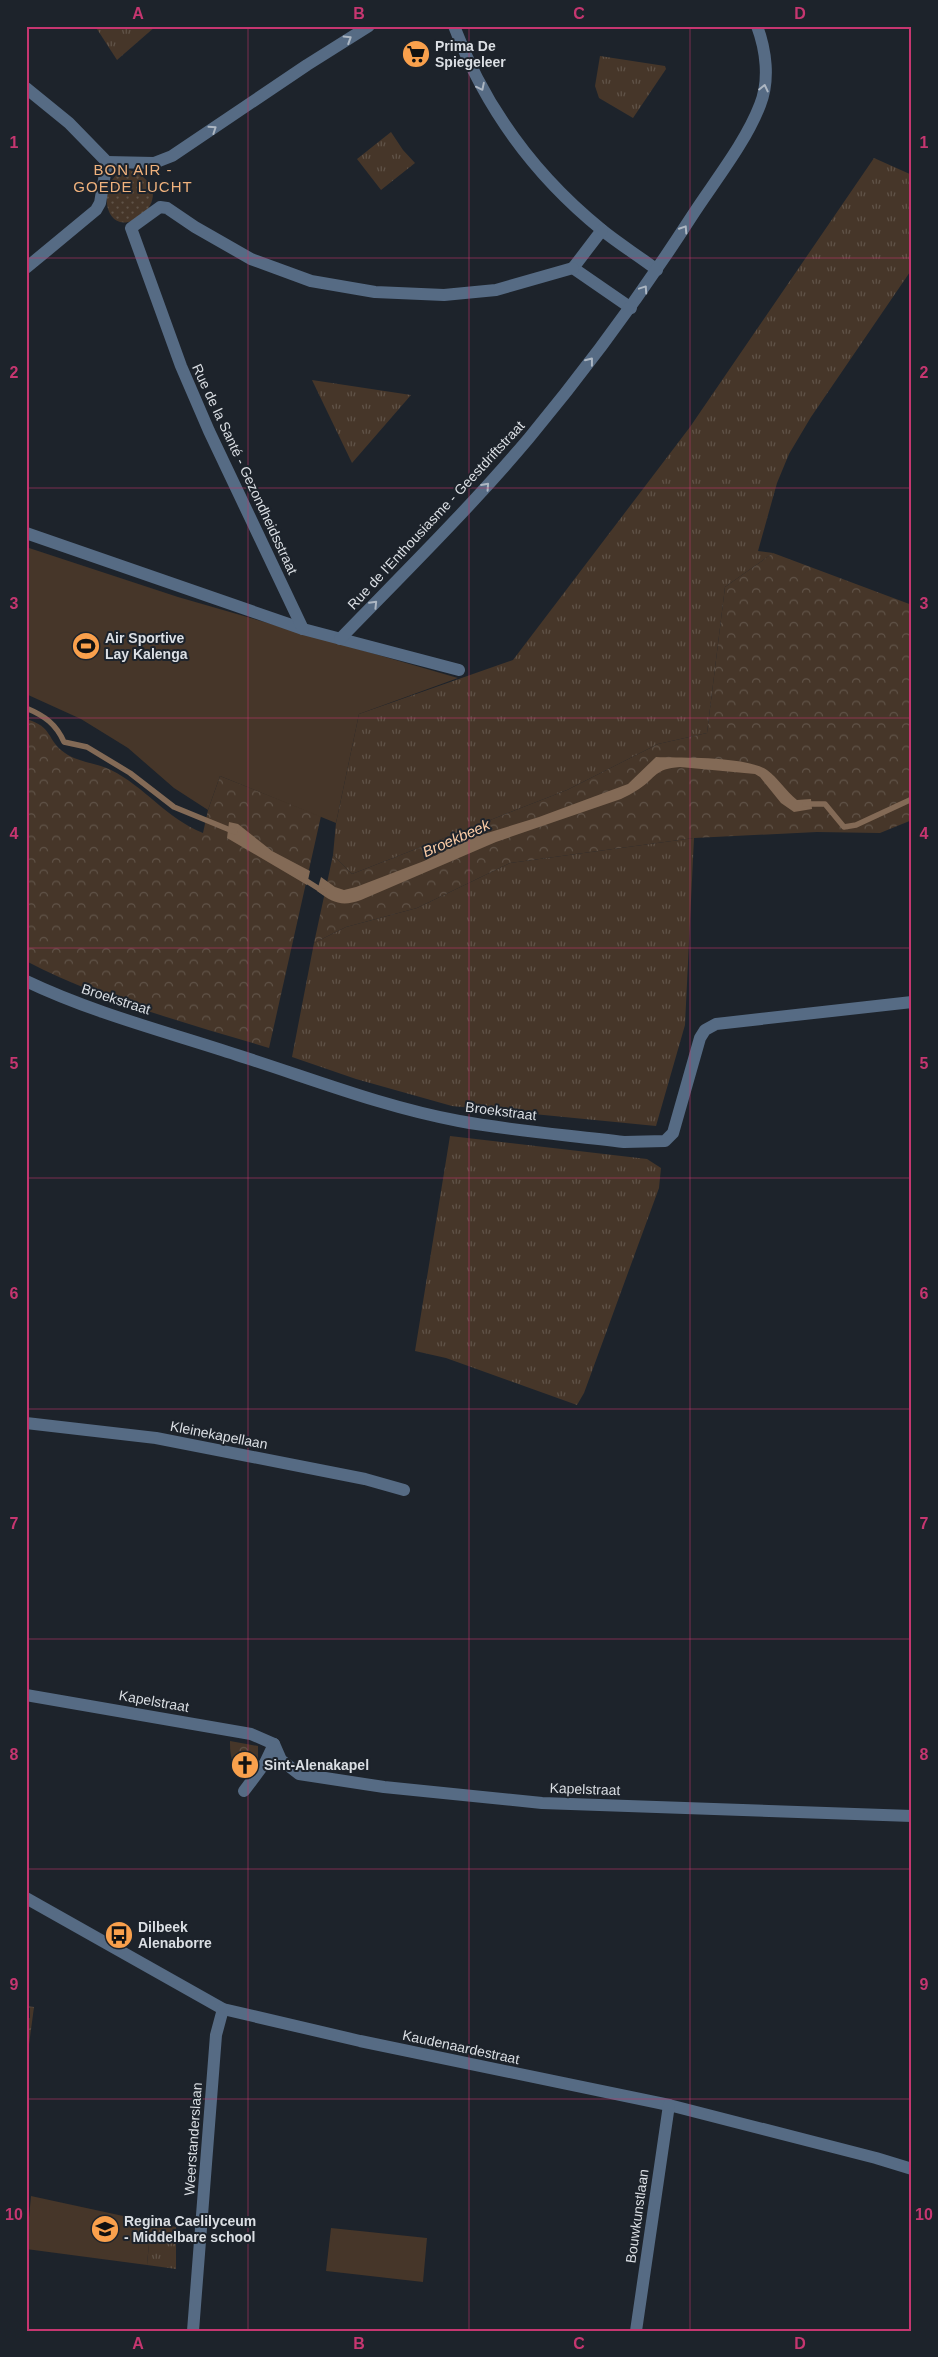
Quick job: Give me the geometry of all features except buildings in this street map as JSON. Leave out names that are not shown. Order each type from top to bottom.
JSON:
[{"type":"street","points":[[26,88],[68,123],[104,159],[154,163],[172,156],[369,26]]},
{"type":"street","points":[[454,26],[486,98],[521,148],[563,195],[602,230],[657,270]]},
{"type":"street","name":"Rue de l'Enthousiasme - Geestdriftstraat","points":[[340,639],[448,528],[528,439],[631,308],[657,270],[740,142],[760,104],[766,78],[763,42],[757,26]]},
{"type":"street","points":[[26,268],[92,214],[100,203],[104,159]]},
{"type":"street","name":"Rue de la Santé - Gezondheidsstraat","points":[[303,629],[208,431],[130,228],[160,207],[167,208],[196,228],[251,259],[311,281],[375,292],[444,295],[496,290],[573,268]]},
{"type":"street","points":[[602,230],[573,268],[631,308]]},
{"type":"street","points":[[26,533],[303,629],[459,670]]},
{"type":"street","name":"Broekstraat","points":[[26,981],[66,999],[190,1040],[352,1092],[430,1114],[489,1125],[646,1143],[665,1141],[673,1133],[700,1038],[705,1030],[716,1024],[912,1002]]},
{"type":"street","name":"Kleinekapellaan","points":[[26,1423],[156,1438],[365,1479],[404,1490]]},
{"type":"street","name":"Kapelstraat","points":[[26,1695],[235,1731],[264,1738],[274,1744],[281,1760],[300,1774],[394,1788],[542,1803],[912,1816]]},
{"type":"street","points":[[244,1791],[265,1763],[274,1744]]},
{"type":"street","name":"Kaudenaardestraat","points":[[26,1898],[223,2010],[360,2041],[669,2105],[912,2169]]},
{"type":"street","name":"Weerstanderslaan","points":[[193,2331],[216,2036],[223,2010]]},
{"type":"street","name":"Bouwkunstlaan","points":[[636,2331],[669,2105]]},
{"type":"green space","points":[[95,26],[156,26],[117,60]]},
{"type":"green space","points":[[600,56],[665,66],[666,69],[633,118],[599,98],[595,86]]},
{"type":"green space","points":[[391,132],[403,150],[415,163],[381,190],[357,159]]},
{"type":"green space","points":[[874,158],[912,175],[912,269],[811,417],[789,454],[777,483],[758,551],[773,553],[725,587],[707,733],[658,744],[567,790],[352,874],[333,855],[336,823],[359,714],[513,660],[690,427]]},
{"type":"green space","points":[[126,169],[144,178],[148,182],[153,194],[149,207],[144,213],[132,221],[122,222],[114,219],[109,212],[107,192],[117,174]]},
{"type":"green space","points":[[312,380],[411,395],[352,463]]},
{"type":"green space","points":[[26,547],[178,597],[458,678],[359,714],[336,823],[220,776],[208,810],[174,788],[128,748],[81,719],[26,694]]},
{"type":"green space","points":[[773,553],[912,605],[912,820],[880,833],[817,832],[694,838],[510,863],[417,908],[346,927],[314,943],[333,855],[352,874],[567,790],[658,744],[707,733],[725,587]]},
{"type":"green space","points":[[26,719],[35,722],[46,730],[65,753],[111,770],[135,785],[178,819],[203,833],[208,810],[220,776],[321,816],[269,1048],[114,999],[84,988],[26,961]]},
{"type":"green space","points":[[694,838],[685,1025],[656,1126],[452,1106],[356,1079],[292,1057],[314,943],[346,927],[417,908],[510,863]]},
{"type":"green space","points":[[450,1136],[647,1159],[661,1168],[659,1188],[584,1393],[577,1405],[446,1358],[415,1351]]},
{"type":"green space","points":[[230,1741],[258,1746],[258,1765],[252,1773],[243,1773],[236,1767],[231,1755]]},
{"type":"green space","points":[[26,2006],[34,2007],[26,2067],[26,2018],[30,2018],[30,2008]]},
{"type":"green space","name":"Regina Caelilyceum - Middelbare school","points":[[31,2196],[151,2222],[147,2265],[26,2249]]},
{"type":"green space","points":[[151,2222],[176,2227],[176,2269],[147,2265]]},
{"type":"green space","points":[[331,2228],[427,2238],[423,2282],[326,2271]]},
{"type":"shaded area","points":[[656,757],[729,760],[757,765],[771,773],[797,800],[811,799],[812,809],[794,812],[781,803],[760,777],[755,774],[680,767],[672,768],[656,774],[645,785],[621,799],[496,842],[361,900],[338,903],[317,891],[321,877],[335,887],[344,890],[356,887],[424,861],[471,838],[539,817],[628,784]]},
{"type":"shaded area","points":[[229,822],[238,824],[272,851],[310,871],[307,885],[227,838]]},
{"type":"waterway","name":"Broekbeek","points":[[26,708],[49,721],[64,742],[87,747],[130,773],[174,807],[235,832]]},
{"type":"waterway","name":"Broekbeek","points":[[805,804],[825,804],[844,827],[856,825],[912,799]]},
{"type":"waterway","name":"Broekbeek","points":[[302,878],[324,892]]},
{"type":"place","name":"Prima De Spiegeleer","points":[[416,54]]},
{"type":"place","name":"Air Sportive Lay Kalenga","points":[[86,646]]},
{"type":"place","name":"Sint-Alenakapel","points":[[245,1765]]},
{"type":"place","name":"Dilbeek Alenaborre","points":[[119,1935]]},
{"type":"place","name":"Regina Caelilyceum - Middelbare school","points":[[105,2229]]},
{"type":"district","name":"BON AIR - GOEDE LUCHT","points":[[133,178]]}]
